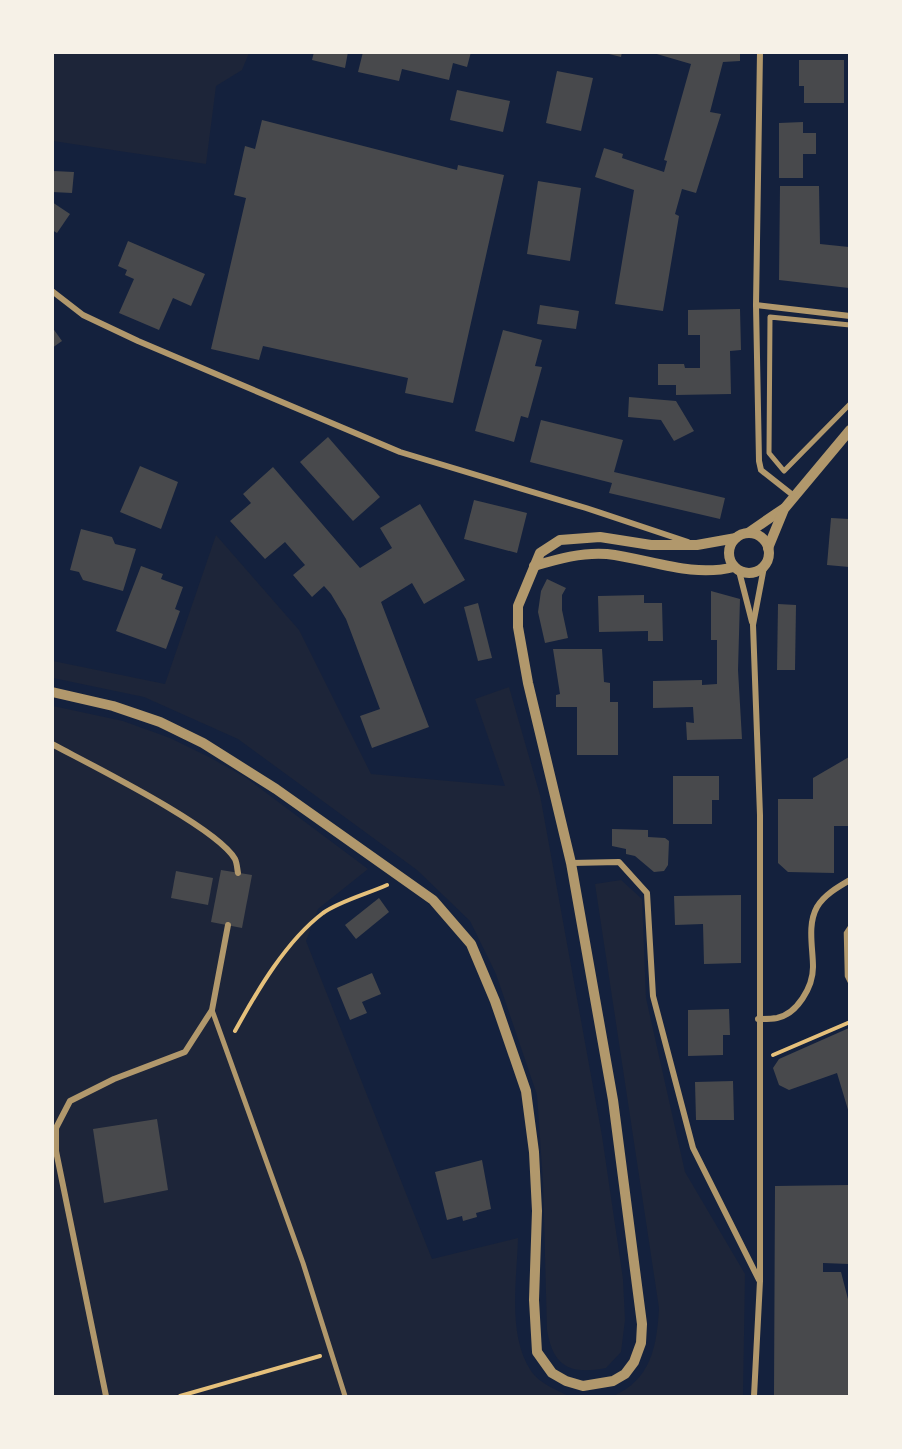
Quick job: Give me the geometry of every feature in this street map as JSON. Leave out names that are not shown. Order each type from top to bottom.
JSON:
[{"type":"street","points":[[760,52],[756,305],[759,461],[761,470],[794,496]]},
{"type":"street","points":[[52,291],[83,315],[138,341],[400,452],[586,508],[697,545]]},
{"type":"street","points":[[756,305],[849,316]]},
{"type":"street","points":[[849,325],[770,316],[769,453],[784,471],[849,404]]},
{"type":"street","points":[[768,548],[784,509],[849,430]]},
{"type":"street","points":[[52,692],[113,706],[160,722],[203,743],[276,789],[433,900],[471,944],[495,1001],[526,1091],[534,1152],[537,1211],[534,1300],[537,1353],[552,1373],[566,1381],[583,1386],[613,1381],[625,1374],[634,1362],[641,1343],[642,1324],[613,1100],[571,863],[528,683],[518,627],[518,606],[540,553],[560,540],[600,537],[651,545],[697,545],[736,538],[748,533],[784,509]]},
{"type":"street","points":[[748,533],[761,537],[768,548],[769,555],[764,567],[753,625],[759,815],[760,1281],[754,1396]]},
{"type":"street","points":[[736,538],[729,555],[737,569],[753,625]]},
{"type":"street","points":[[534,566],[563,557],[589,554],[715,572],[737,569],[752,573],[764,567]]},
{"type":"street","points":[[52,744],[125,783],[212,838],[235,860],[238,873]]},
{"type":"street","points":[[571,863],[619,862],[647,893],[653,996],[693,1148],[760,1281]]},
{"type":"street","points":[[759,1019],[779,1018],[792,1011],[804,996],[814,970],[811,923],[817,906],[849,880]]},
{"type":"street","points":[[106,1396],[56,1151],[56,1128],[70,1101],[114,1079],[184,1052],[212,1010],[228,925]]},
{"type":"street","points":[[212,1010],[303,1263],[345,1396]]},
{"type":"lane","points":[[848,977],[846,933],[849,927]]},
{"type":"path","points":[[226,1048],[258,989],[290,947],[324,913],[403,878]]},
{"type":"path","points":[[759,1060],[849,1022]]},
{"type":"path","points":[[180,1396],[331,1353]]},
{"type":"shaded area","points":[[53,52],[249,53],[242,70],[216,86],[206,164],[53,141]]},
{"type":"shaded area","points":[[216,535],[299,630],[371,774],[505,786],[475,699],[509,687],[540,795],[602,1136],[623,1279],[625,1320],[621,1352],[606,1368],[573,1369],[559,1360],[550,1342],[547,1330],[543,1182],[537,1095],[496,974],[470,921],[417,870],[238,739],[144,697],[53,678],[53,661],[165,684]]},
{"type":"shaded area","points":[[53,706],[123,721],[170,738],[209,757],[245,777],[368,869],[318,909],[306,941],[432,1259],[518,1238],[515,1306],[519,1341],[524,1357],[538,1379],[569,1396],[53,1396]]},
{"type":"shaded area","points":[[621,880],[642,899],[646,998],[685,1172],[745,1274],[743,1396],[613,1396],[636,1381],[650,1360],[654,1348],[659,1308],[595,884]]},
{"type":"building","points":[[314,52],[348,52],[345,68],[312,60]]},
{"type":"building","points":[[363,52],[471,52],[467,67],[453,63],[449,80],[402,69],[399,81],[358,72]]},
{"type":"building","points":[[601,52],[622,52],[621,57]]},
{"type":"building","points":[[650,52],[740,52],[740,61],[723,62],[710,112],[721,114],[696,193],[682,189],[675,214],[679,216],[663,311],[615,304],[634,190],[595,177],[604,148],[623,154],[622,158],[664,172],[667,161],[664,160],[691,64]]},
{"type":"building","points":[[799,60],[844,60],[844,103],[804,103],[804,86],[799,86]]},
{"type":"building","points":[[557,71],[593,78],[581,131],[546,123]]},
{"type":"building","points":[[457,90],[510,101],[503,132],[450,120]]},
{"type":"building","points":[[262,120],[457,170],[458,165],[504,175],[453,403],[405,393],[408,378],[263,346],[259,360],[211,349],[246,198],[234,195],[245,146],[255,149]]},
{"type":"building","points":[[803,122],[803,133],[816,133],[816,154],[803,154],[803,178],[779,178],[779,123]]},
{"type":"building","points":[[53,171],[74,172],[72,193],[52,192]]},
{"type":"building","points":[[538,181],[581,188],[570,261],[527,254]]},
{"type":"building","points":[[780,186],[819,186],[820,244],[849,247],[849,288],[779,280]]},
{"type":"building","points":[[52,202],[70,214],[57,233],[52,230]]},
{"type":"building","points":[[128,241],[205,274],[191,306],[173,298],[159,330],[119,313],[134,279],[125,275],[127,270],[118,266]]},
{"type":"building","points":[[540,305],[579,311],[576,329],[537,324]]},
{"type":"building","points":[[740,309],[741,350],[730,351],[731,394],[676,395],[676,385],[658,385],[658,364],[684,364],[685,368],[700,368],[700,335],[688,335],[688,310]]},
{"type":"building","points":[[52,327],[62,341],[52,348]]},
{"type":"building","points":[[503,330],[542,340],[535,366],[542,367],[528,418],[521,416],[514,442],[475,431]]},
{"type":"building","points":[[629,397],[676,401],[694,431],[674,441],[661,420],[628,417]]},
{"type":"building","points":[[541,420],[623,440],[614,472],[725,498],[720,519],[609,493],[612,483],[530,462]]},
{"type":"building","points":[[328,437],[380,497],[353,521],[300,462]]},
{"type":"building","points":[[140,466],[178,482],[161,529],[120,512]]},
{"type":"building","points":[[273,467],[360,568],[392,548],[380,528],[420,504],[465,580],[424,604],[412,583],[381,602],[429,727],[372,748],[360,716],[380,709],[346,619],[331,594],[324,586],[312,597],[293,575],[305,565],[285,542],[265,559],[230,521],[251,503],[243,494]]},
{"type":"building","points":[[474,500],[527,513],[517,553],[464,539]]},
{"type":"building","points":[[831,518],[849,519],[849,567],[827,565]]},
{"type":"building","points":[[81,529],[112,537],[115,544],[136,549],[123,591],[83,580],[79,572],[70,570]]},
{"type":"building","points":[[141,566],[163,574],[161,579],[183,587],[175,609],[180,611],[166,649],[116,631]]},
{"type":"building","points":[[547,579],[566,588],[562,595],[562,610],[568,638],[545,643],[538,612],[541,591]]},
{"type":"building","points":[[711,591],[740,599],[738,670],[742,739],[687,740],[686,722],[694,723],[693,707],[653,708],[653,681],[702,680],[702,685],[717,684],[717,640],[711,640]]},
{"type":"building","points":[[644,595],[644,603],[662,603],[663,641],[648,641],[648,631],[599,632],[598,596]]},
{"type":"building","points":[[478,603],[492,658],[478,661],[464,607]]},
{"type":"building","points":[[778,604],[796,605],[795,670],[777,670]]},
{"type":"building","points":[[553,649],[602,649],[604,682],[610,683],[610,702],[618,702],[618,755],[577,755],[577,707],[556,707],[556,695],[560,694]]},
{"type":"building","points":[[849,757],[849,826],[834,826],[834,873],[788,872],[778,863],[778,799],[813,799],[813,778]]},
{"type":"building","points":[[673,776],[719,776],[719,800],[712,800],[712,824],[673,824]]},
{"type":"building","points":[[612,829],[648,830],[648,837],[665,838],[669,841],[668,865],[664,871],[654,872],[635,856],[626,854],[626,849],[612,846]]},
{"type":"building","points":[[221,870],[252,875],[242,928],[211,922]]},
{"type":"building","points":[[176,871],[213,878],[208,905],[171,898]]},
{"type":"building","points":[[741,895],[741,963],[704,964],[703,924],[675,925],[674,896]]},
{"type":"building","points":[[379,898],[389,912],[356,939],[345,925]]},
{"type":"building","points":[[372,973],[381,994],[362,1002],[367,1013],[350,1020],[337,988]]},
{"type":"building","points":[[729,1009],[730,1035],[723,1035],[723,1055],[688,1056],[688,1010]]},
{"type":"building","points":[[849,1028],[849,1113],[837,1073],[789,1090],[779,1085],[773,1068],[779,1059]]},
{"type":"building","points":[[733,1081],[734,1120],[696,1120],[695,1082]]},
{"type":"building","points":[[157,1119],[168,1190],[104,1203],[93,1129]]},
{"type":"building","points":[[482,1160],[491,1209],[476,1213],[477,1217],[463,1221],[462,1216],[447,1220],[435,1172]]},
{"type":"building","points":[[849,1185],[849,1264],[823,1263],[823,1272],[841,1272],[849,1303],[849,1396],[774,1396],[775,1186]]}]
